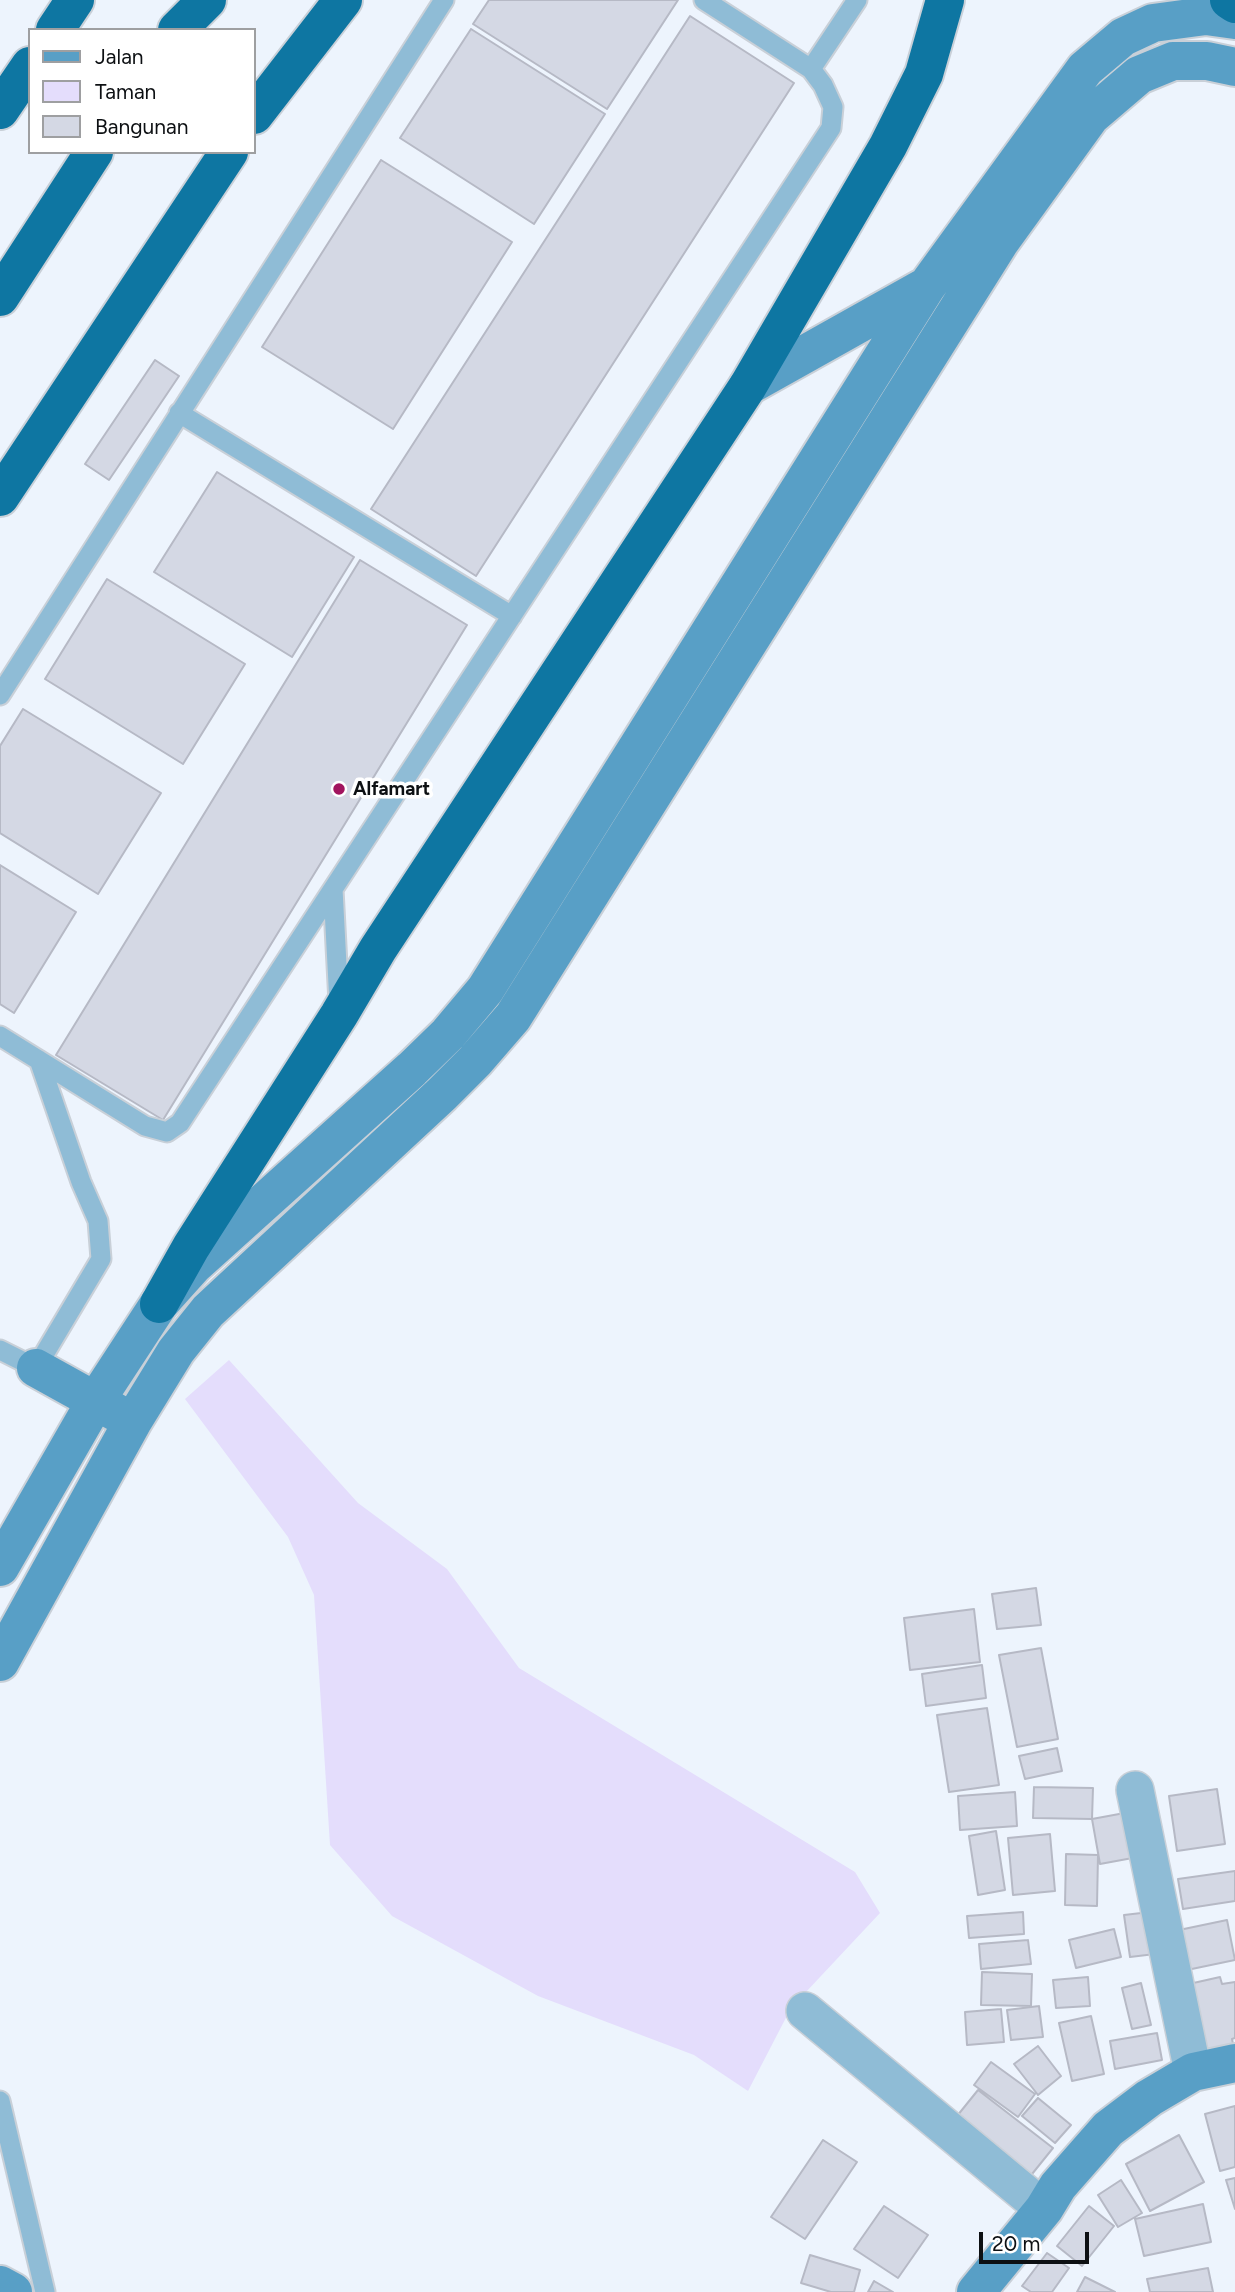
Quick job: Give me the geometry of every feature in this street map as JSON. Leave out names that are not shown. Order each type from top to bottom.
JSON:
[{"type":"highway","points":[[56,28],[75,0]]},
{"type":"highway","points":[[177,28],[197,0]]},
{"type":"highway","points":[[178,28],[207,0]]},
{"type":"highway","points":[[256,112],[343,0]]},
{"type":"highway","points":[[159,1304],[191,1247],[378,949],[748,387],[888,146],[924,75],[945,0]]},
{"type":"highway","points":[[1229,0],[1235,4]]},
{"type":"highway","points":[[0,110],[28,69]]},
{"type":"highway","points":[[0,297],[93,154]]},
{"type":"highway","points":[[0,497],[228,154]]},
{"type":"street","points":[[0,1567],[95,1402],[159,1304],[194,1265],[448,1034],[485,990],[927,286],[1085,69],[1123,37],[1153,23],[1206,16],[1235,20]]},
{"type":"street","points":[[0,1662],[133,1421],[176,1351],[208,1311],[442,1094],[513,1017],[1000,242],[1091,117],[1139,75],[1173,61],[1207,61],[1235,67]]},
{"type":"street","points":[[748,387],[1000,242]]},
{"type":"street","points":[[36,1368],[133,1421]]},
{"type":"street","points":[[1135,1790],[1193,2072]]},
{"type":"street","points":[[805,2011],[1044,2209]]},
{"type":"street","points":[[976,2292],[1044,2209],[1058,2186],[1108,2129],[1149,2098],[1193,2072],[1235,2063]]},
{"type":"street","points":[[0,2285],[13,2292]]},
{"type":"lane","points":[[0,695],[444,0]]},
{"type":"lane","points":[[0,1036],[145,1126],[167,1132],[180,1123],[831,128],[833,107],[823,85],[811,69],[704,0]]},
{"type":"lane","points":[[811,69],[857,0]]},
{"type":"lane","points":[[178,414],[512,616]]},
{"type":"lane","points":[[334,889],[339,1015]]},
{"type":"lane","points":[[0,1350],[36,1368],[101,1259],[98,1221],[81,1182],[39,1060]]},
{"type":"lane","points":[[0,2101],[45,2292]]},
{"type":"green space","points":[[229,1360],[358,1503],[447,1569],[519,1668],[855,1872],[880,1913],[791,2008],[748,2091],[694,2055],[538,1996],[392,1916],[330,1845],[314,1595],[288,1537],[185,1399]]},
{"type":"building","points":[[489,0],[678,0],[607,109],[473,24]]},
{"type":"building","points":[[690,16],[794,83],[476,576],[371,509]]},
{"type":"building","points":[[471,29],[605,114],[534,224],[400,138]]},
{"type":"building","points":[[381,160],[512,242],[393,429],[262,347]]},
{"type":"building","points":[[155,360],[179,376],[109,480],[85,464]]},
{"type":"building","points":[[217,472],[354,557],[292,657],[154,572]]},
{"type":"building","points":[[360,560],[467,625],[163,1120],[56,1055]]},
{"type":"building","points":[[107,579],[245,664],[183,764],[45,679]]},
{"type":"building","points":[[23,709],[161,793],[98,894],[0,833],[0,746]]},
{"type":"building","points":[[0,865],[76,912],[14,1013],[0,1004]]},
{"type":"building","points":[[1036,1588],[1041,1625],[997,1629],[992,1594]]},
{"type":"building","points":[[974,1609],[980,1662],[910,1670],[904,1618]]},
{"type":"building","points":[[1041,1648],[1058,1739],[1017,1747],[999,1655]]},
{"type":"building","points":[[982,1665],[986,1698],[926,1706],[922,1674]]},
{"type":"building","points":[[987,1708],[999,1785],[949,1792],[937,1715]]},
{"type":"building","points":[[1057,1748],[1062,1771],[1025,1779],[1019,1756]]},
{"type":"building","points":[[1034,1787],[1093,1788],[1092,1819],[1033,1818]]},
{"type":"building","points":[[1217,1789],[1225,1844],[1177,1851],[1169,1796]]},
{"type":"building","points":[[1015,1792],[1017,1826],[960,1830],[958,1796]]},
{"type":"building","points":[[1130,1812],[1138,1857],[1100,1864],[1092,1819]]},
{"type":"building","points":[[996,1831],[1005,1890],[978,1895],[969,1836]]},
{"type":"building","points":[[1050,1834],[1055,1891],[1013,1895],[1008,1838]]},
{"type":"building","points":[[1066,1854],[1098,1855],[1097,1906],[1065,1905]]},
{"type":"building","points":[[1235,1871],[1235,1901],[1183,1909],[1178,1879]]},
{"type":"building","points":[[1023,1912],[1024,1934],[969,1938],[967,1916]]},
{"type":"building","points":[[1150,1912],[1155,1954],[1130,1957],[1124,1915]]},
{"type":"building","points":[[1227,1920],[1235,1960],[1187,1970],[1179,1930]]},
{"type":"building","points":[[1114,1929],[1121,1957],[1076,1968],[1069,1940]]},
{"type":"building","points":[[1028,1940],[1031,1964],[981,1969],[979,1944]]},
{"type":"building","points":[[982,1972],[1032,1974],[1031,2006],[981,2005]]},
{"type":"building","points":[[1088,1977],[1090,2006],[1056,2008],[1053,1980]]},
{"type":"building","points":[[1220,1977],[1222,1984],[1235,1982],[1235,2038],[1232,2039],[1234,2049],[1195,2057],[1180,1986]]},
{"type":"building","points":[[1141,1983],[1151,2025],[1132,2029],[1122,1988]]},
{"type":"building","points":[[1039,2006],[1043,2037],[1011,2040],[1007,2010]]},
{"type":"building","points":[[1001,2009],[1004,2042],[967,2045],[965,2012]]},
{"type":"building","points":[[1091,2016],[1104,2074],[1072,2081],[1059,2023]]},
{"type":"building","points":[[1157,2033],[1162,2060],[1115,2069],[1110,2041]]},
{"type":"building","points":[[1038,2046],[1061,2076],[1038,2095],[1014,2064]]},
{"type":"building","points":[[991,2062],[1035,2094],[1018,2117],[974,2085]]},
{"type":"building","points":[[978,2090],[1053,2148],[1024,2184],[949,2126]]},
{"type":"building","points":[[1038,2098],[1071,2125],[1055,2143],[1022,2116]]},
{"type":"building","points":[[1235,2106],[1235,2167],[1220,2171],[1205,2114]]},
{"type":"building","points":[[1179,2135],[1204,2182],[1150,2211],[1126,2164]]},
{"type":"building","points":[[823,2140],[857,2162],[805,2239],[771,2217]]},
{"type":"building","points":[[1235,2178],[1235,2209],[1226,2180]]},
{"type":"building","points":[[1121,2180],[1142,2213],[1118,2227],[1098,2195]]},
{"type":"building","points":[[1203,2204],[1211,2242],[1144,2256],[1135,2219]]},
{"type":"building","points":[[884,2206],[928,2235],[898,2278],[854,2249]]},
{"type":"building","points":[[1089,2206],[1114,2226],[1082,2266],[1057,2246]]},
{"type":"building","points":[[1047,2253],[1069,2268],[1052,2292],[1031,2292],[1022,2286]]},
{"type":"building","points":[[810,2255],[860,2270],[854,2292],[831,2292],[801,2283]]},
{"type":"building","points":[[1208,2268],[1213,2292],[1150,2292],[1147,2279]]},
{"type":"building","points":[[1085,2277],[1115,2292],[1077,2292]]},
{"type":"building","points":[[874,2281],[893,2292],[868,2292]]},
{"type":"place","name":"Alfamart","points":[[339,789]]}]
